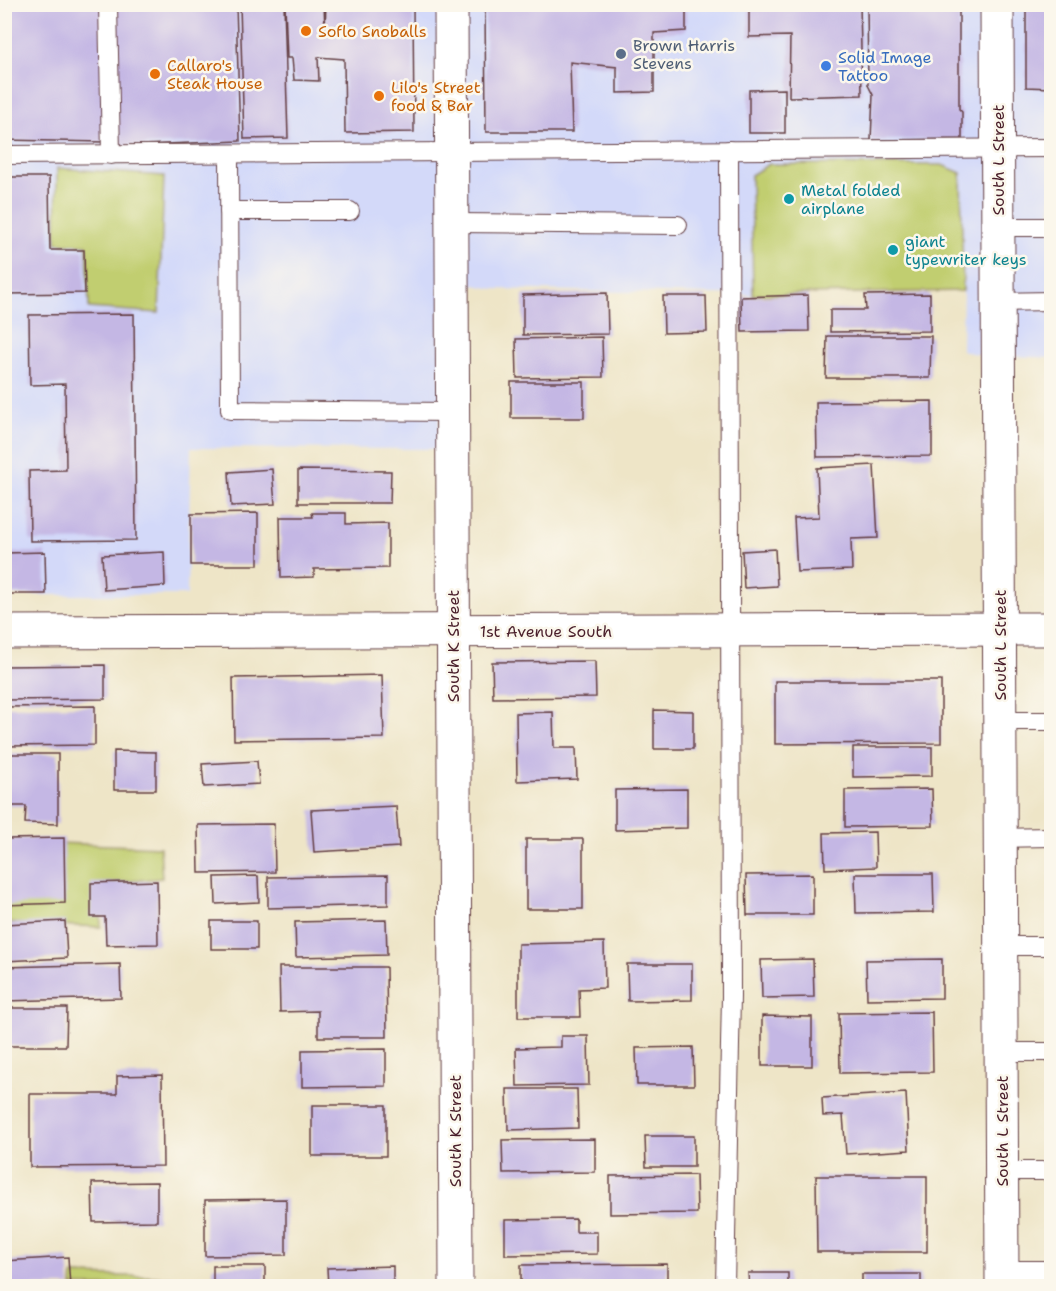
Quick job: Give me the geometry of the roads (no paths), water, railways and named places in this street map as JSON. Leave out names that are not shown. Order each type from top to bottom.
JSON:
[{"type":"street","name":"South K Street","points":[[451,4],[456,1287]]},
{"type":"street","name":"South L Street","points":[[997,4],[1002,1278]]},
{"type":"street","name":"1st Avenue South","points":[[4,632],[1052,629]]},
{"type":"lane","points":[[108,4],[111,154]]},
{"type":"lane","points":[[4,155],[1052,148]]},
{"type":"lane","points":[[725,1287],[731,996],[729,150]]},
{"type":"lane","points":[[229,154],[230,410],[452,412]]},
{"type":"lane","points":[[229,211],[350,212]]},
{"type":"lane","points":[[452,223],[678,225]]},
{"type":"lane","points":[[998,227],[1052,227]]},
{"type":"lane","points":[[999,302],[1052,301]]},
{"type":"lane","points":[[1000,721],[1052,721]]},
{"type":"lane","points":[[1000,838],[1052,837]]},
{"type":"lane","points":[[1001,946],[1052,946]]},
{"type":"lane","points":[[1001,1052],[1052,1052]]},
{"type":"lane","points":[[1002,1171],[1052,1171]]},
{"type":"lane","points":[[1002,1278],[1052,1270]]},
{"type":"place","name":"Soflo Snoballs","points":[[306,31]]},
{"type":"place","name":"Brown Harris Stevens","points":[[621,54]]},
{"type":"place","name":"Solid Image Tattoo","points":[[826,66]]},
{"type":"place","name":"Callaro's Steak House","points":[[155,74]]},
{"type":"place","name":"Lilo's Street food & Bar","points":[[379,96]]},
{"type":"place","name":"Metal folded airplane","points":[[789,199]]},
{"type":"place","name":"giant typewriter keys","points":[[893,250]]}]
